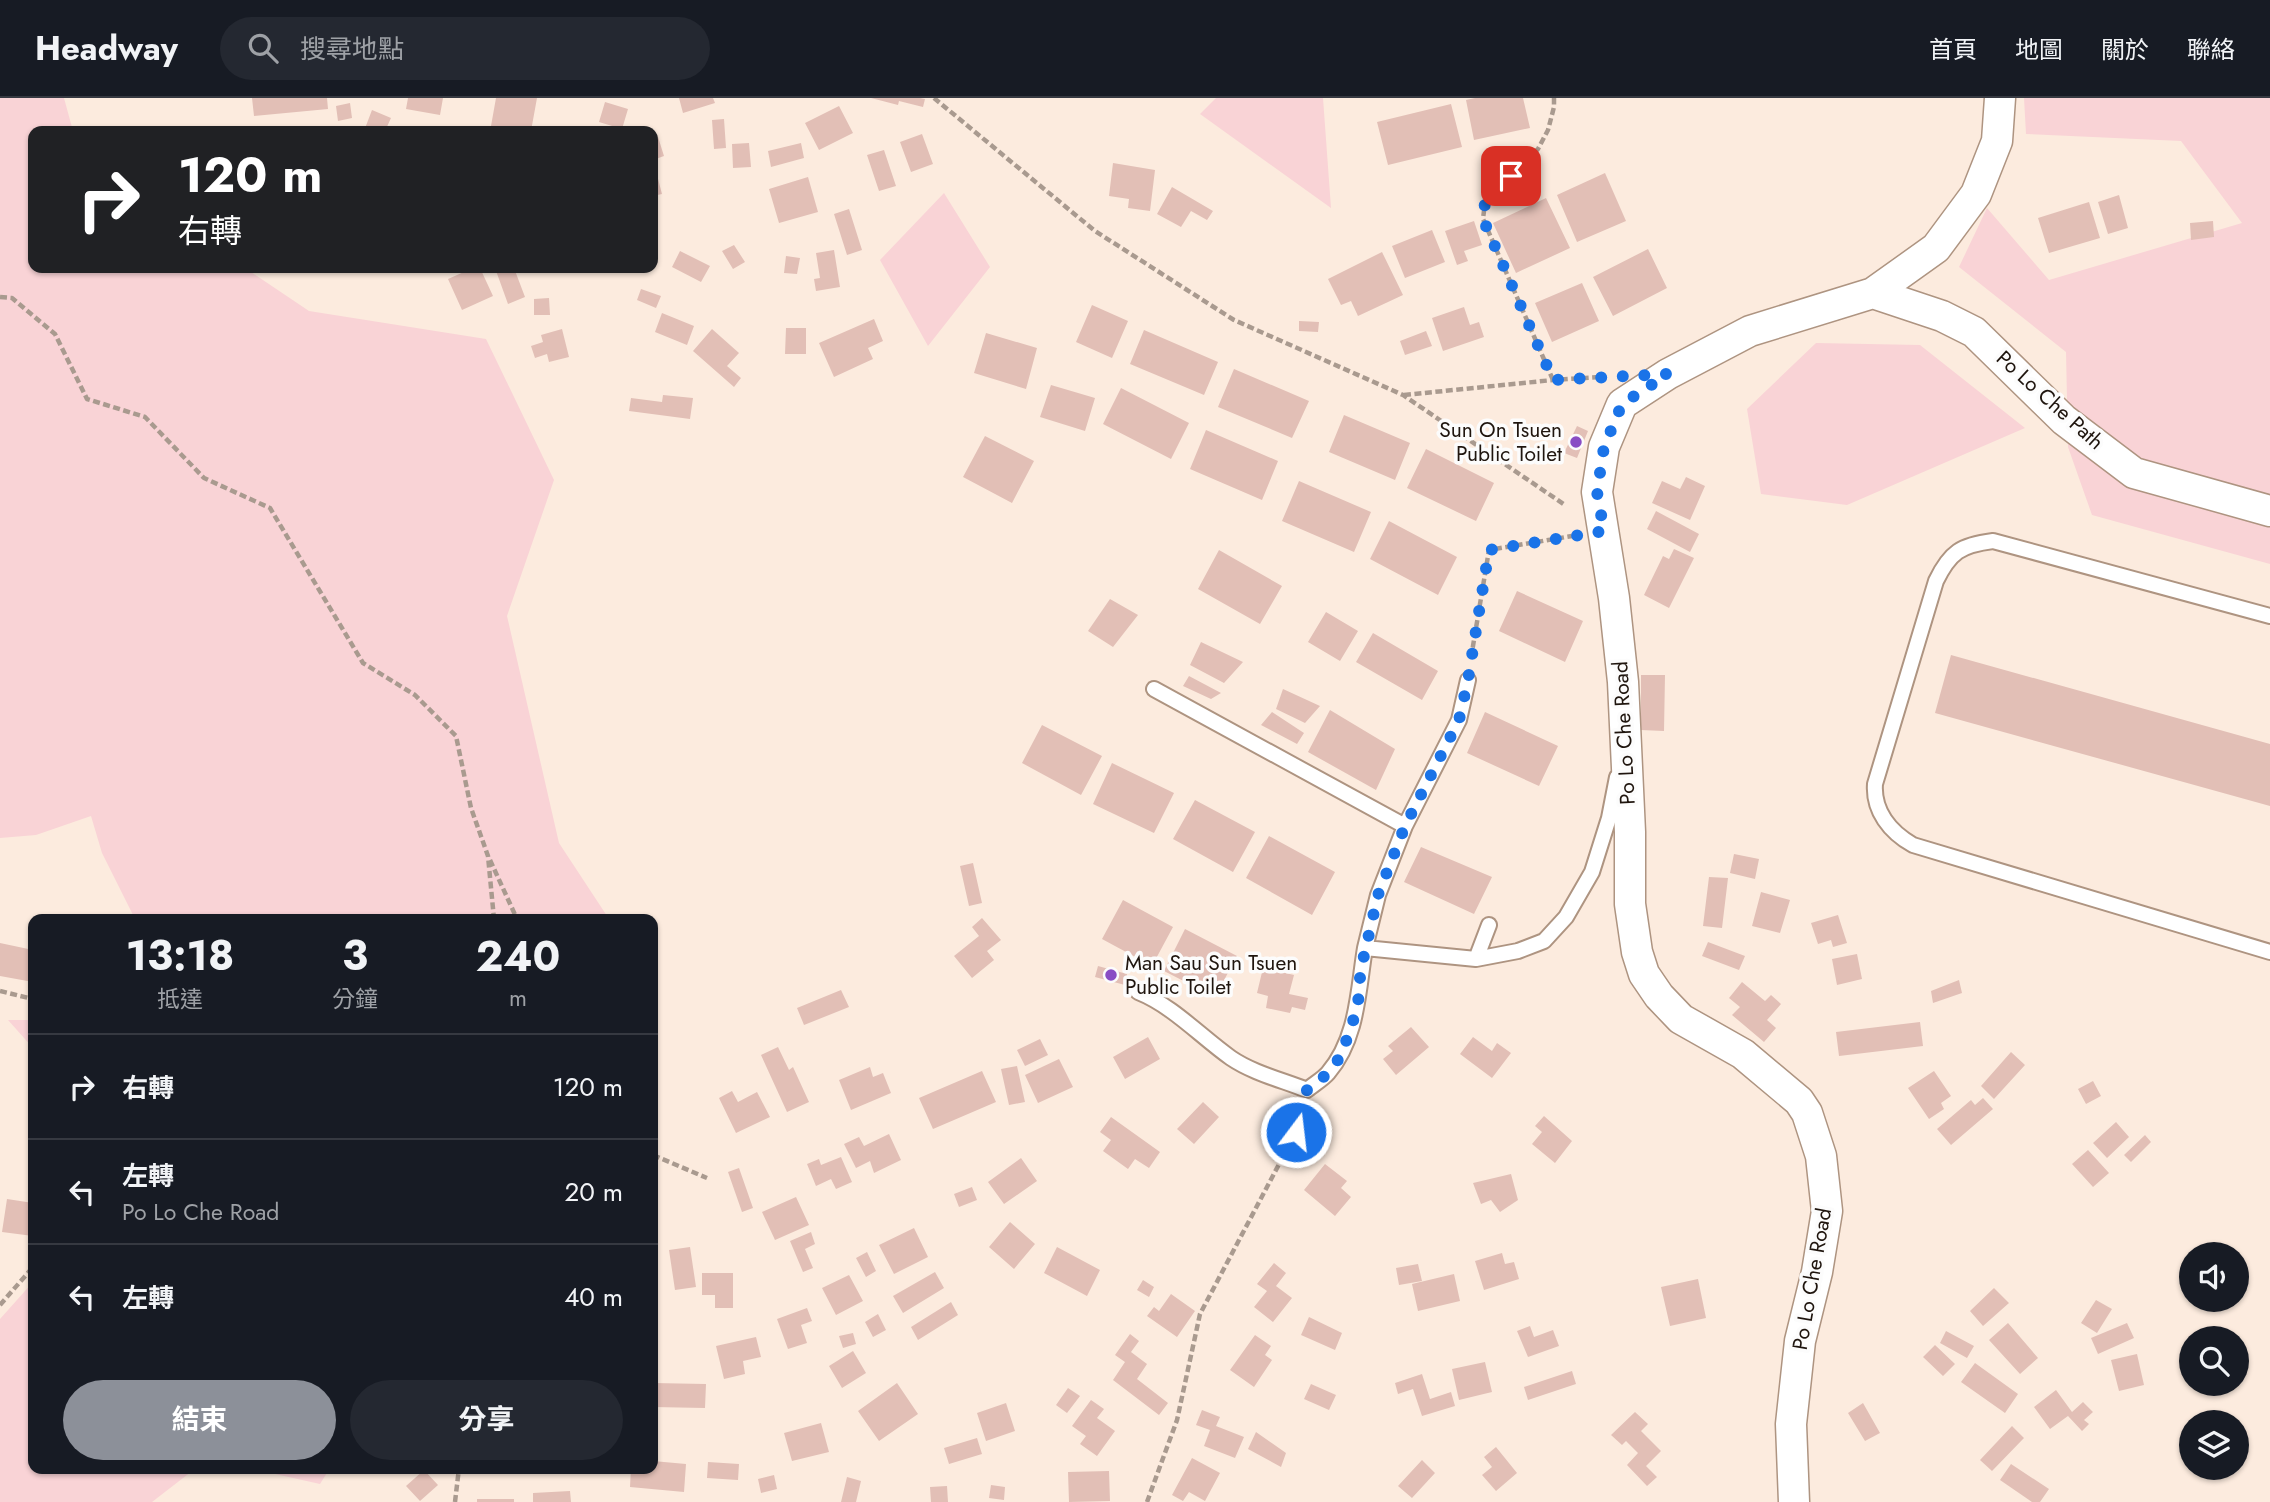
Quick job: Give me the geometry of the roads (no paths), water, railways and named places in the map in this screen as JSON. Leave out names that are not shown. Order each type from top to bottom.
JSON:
[{"type":"street","name":"Po Lo Che Road","points":[[1794,1502],[1791,1424],[1798,1355],[1827,1211],[1821,1156],[1807,1113],[1799,1101],[1743,1055],[1681,1019],[1659,996],[1644,974],[1637,952],[1630,904],[1630,832],[1623,682],[1614,598],[1597,492],[1604,447],[1622,404],[1668,374],[1750,331],[1873,293],[1936,248],[1976,194],[1997,141],[2000,98]]},
{"type":"street","name":"Po Lo Che Path","points":[[1873,293],[1942,316],[1974,332],[2064,420],[2134,473],[2270,511]]},
{"type":"lane","points":[[2270,617],[1993,541],[1957,550],[1944,564],[1937,581],[1874,792],[1878,809],[1888,825],[1913,845],[2270,952]]},
{"type":"lane","points":[[1138,992],[1166,1007],[1240,1063],[1307,1090],[1327,1074],[1341,1056],[1354,1018],[1365,948],[1378,895],[1405,826],[1459,720],[1468,680]]},
{"type":"lane","points":[[1154,689],[1405,826]]},
{"type":"lane","points":[[1365,948],[1476,959],[1518,951],[1544,941],[1566,917],[1592,872],[1609,818],[1625,741]]},
{"type":"lane","points":[[1476,959],[1489,925]]},
{"type":"place","name":"Sun On Tsuen Public Toilet","points":[[1576,442]]},
{"type":"place","name":"Man Sau Sun Tsuen Public Toilet","points":[[1111,975]]}]
